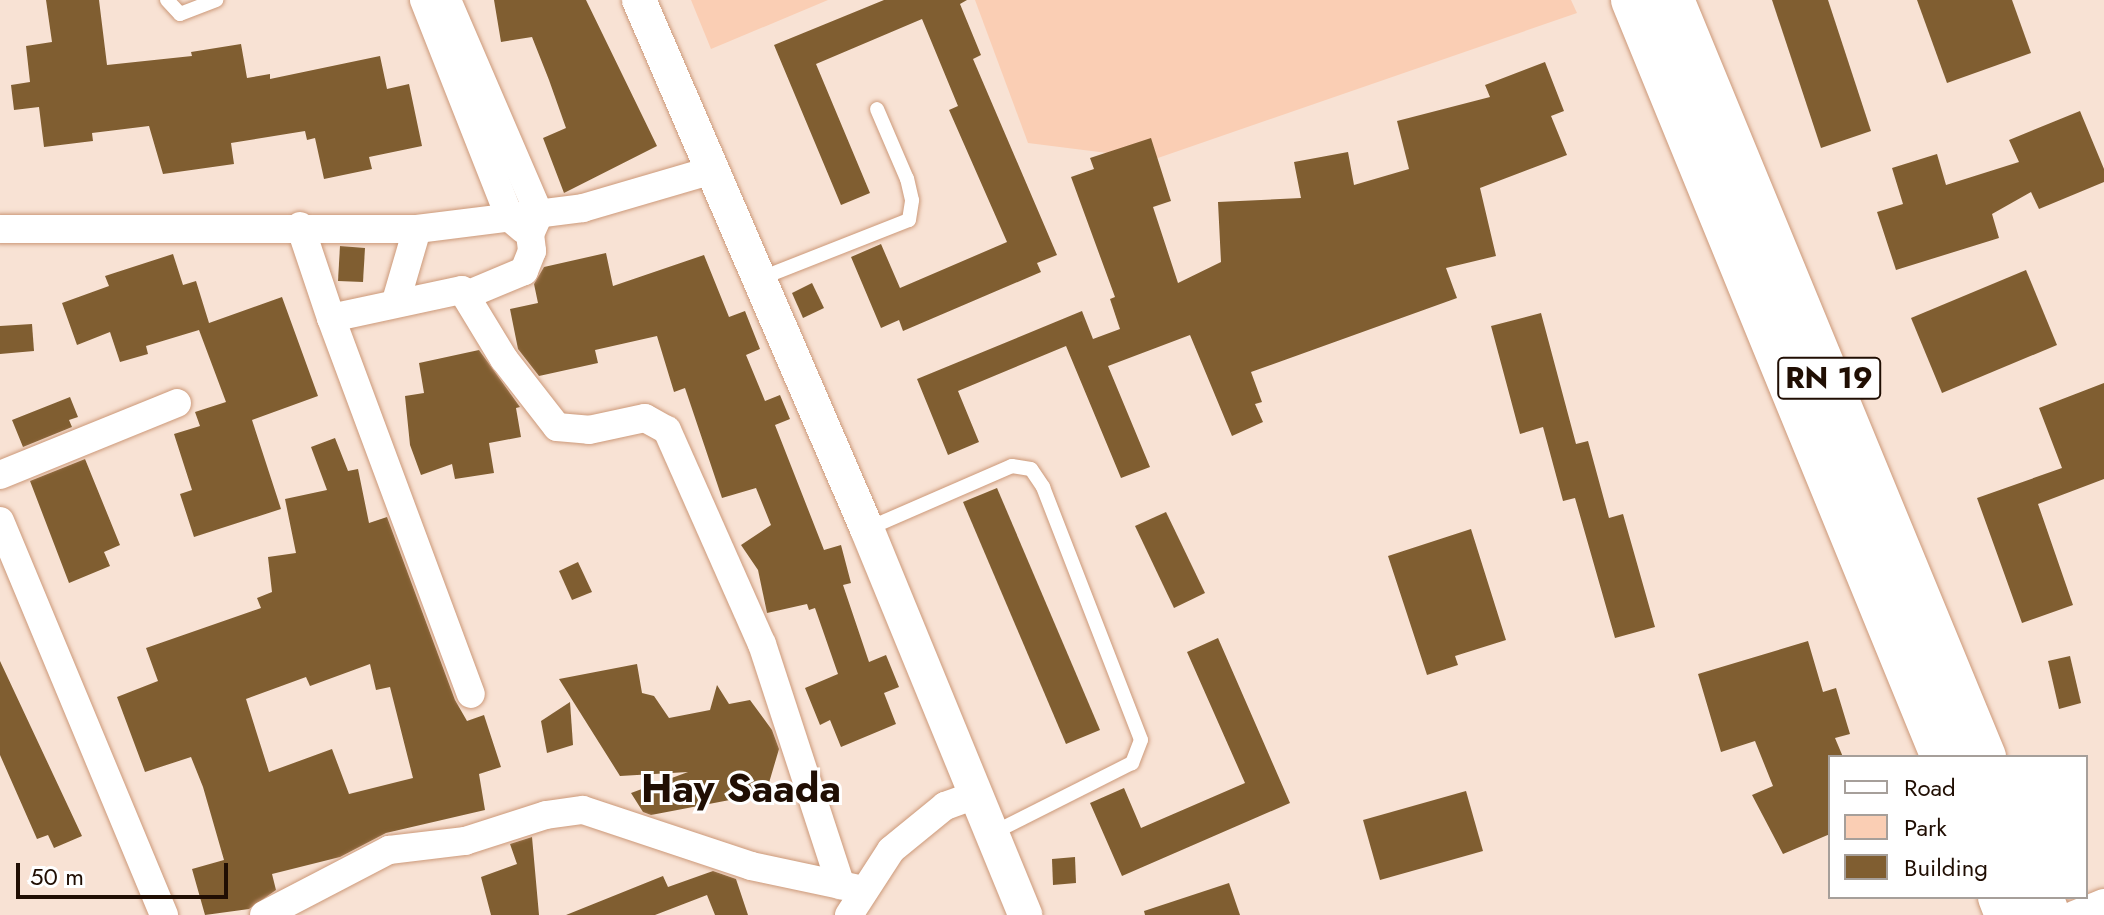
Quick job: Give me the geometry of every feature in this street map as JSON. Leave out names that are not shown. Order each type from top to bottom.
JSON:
[{"type":"main road","name":"RN 19","points":[[1633,0],[1942,755]]},
{"type":"main road","name":"RN 19","points":[[1672,0],[1983,755]]},
{"type":"street","points":[[424,0],[526,222]]},
{"type":"street","points":[[447,0],[526,222],[532,251],[524,271],[469,294]]},
{"type":"street","points":[[639,0],[867,529],[1025,915]]},
{"type":"street","points":[[0,229],[300,226],[417,229],[526,222],[637,195],[713,170]]},
{"type":"street","points":[[300,226],[331,318],[471,694]]},
{"type":"street","points":[[396,301],[417,229]]},
{"type":"street","points":[[331,318],[457,288],[469,294],[504,359],[557,427],[589,430],[645,418],[667,430],[762,644],[853,888],[849,915]]},
{"type":"street","points":[[0,475],[177,403]]},
{"type":"street","points":[[0,521],[164,915]]},
{"type":"street","points":[[853,888],[891,850],[945,806],[975,795]]},
{"type":"street","points":[[264,915],[389,850],[465,841],[546,815],[583,810],[751,866],[853,888]]},
{"type":"street","points":[[2074,915],[2104,903]]},
{"type":"lane","points":[[167,0],[180,14],[216,0]]},
{"type":"lane","points":[[758,279],[909,220],[912,200],[907,179],[877,109]]},
{"type":"lane","points":[[867,529],[1012,466],[1031,469],[1043,487],[1141,740],[1132,763],[991,835]]},
{"type":"green space","points":[[691,0],[828,0],[711,49]]},
{"type":"green space","points":[[975,0],[1571,0],[1577,13],[1155,159],[1028,143]]},
{"type":"building","points":[[46,0],[99,0],[107,65],[192,56],[191,52],[241,44],[247,78],[270,74],[270,79],[380,56],[387,89],[409,84],[422,146],[369,157],[372,169],[324,179],[315,138],[307,140],[305,131],[231,143],[234,164],[163,174],[149,126],[92,133],[93,141],[44,147],[39,107],[14,110],[11,85],[30,82],[26,46],[52,42]]},
{"type":"building","points":[[494,0],[586,0],[657,146],[564,193],[543,138],[566,128],[549,80],[532,37],[501,42]]},
{"type":"building","points":[[884,0],[967,0],[960,4],[981,55],[973,59],[1057,255],[1037,263],[1041,272],[903,331],[899,320],[881,328],[851,257],[881,244],[900,288],[1007,242],[949,110],[958,106],[922,19],[816,64],[870,193],[841,205],[774,45]]},
{"type":"building","points":[[1772,0],[1828,0],[1871,131],[1821,148]]},
{"type":"building","points":[[1917,0],[2012,0],[2031,53],[1947,83]]},
{"type":"building","points":[[1545,62],[1564,111],[1551,116],[1567,155],[1480,188],[1496,256],[1446,268],[1457,298],[1251,372],[1262,402],[1255,404],[1263,422],[1232,436],[1190,335],[1108,366],[1150,467],[1121,478],[1066,346],[958,391],[979,442],[948,455],[917,379],[1082,311],[1093,339],[1120,329],[1110,299],[1115,297],[1071,177],[1094,169],[1090,158],[1151,138],[1171,201],[1153,207],[1178,283],[1221,262],[1218,202],[1301,198],[1294,162],[1348,152],[1354,185],[1409,169],[1397,121],[1490,97],[1485,85]]},
{"type":"building","points":[[2080,111],[2104,169],[2104,182],[2039,209],[2031,192],[1992,214],[1999,238],[1896,270],[1877,212],[1903,204],[1892,168],[1937,154],[1946,185],[2019,162],[2009,140]]},
{"type":"building","points":[[340,246],[365,248],[363,282],[338,281]]},
{"type":"building","points":[[606,253],[613,286],[704,255],[729,317],[745,311],[760,349],[746,355],[765,401],[780,395],[790,419],[775,425],[824,550],[841,545],[851,583],[843,585],[869,662],[886,655],[899,687],[884,693],[896,724],[841,747],[830,720],[820,725],[805,688],[838,674],[815,608],[809,610],[807,604],[767,613],[758,570],[741,545],[771,525],[756,488],[722,498],[685,388],[674,392],[657,336],[595,350],[598,363],[539,376],[518,349],[510,309],[538,303],[534,284],[544,267]]},
{"type":"building","points":[[173,254],[183,285],[196,281],[209,323],[282,297],[318,396],[252,420],[281,509],[194,537],[180,494],[192,490],[174,434],[200,426],[195,412],[226,402],[199,330],[146,346],[148,354],[120,362],[110,332],[77,345],[62,303],[109,286],[105,276]]},
{"type":"building","points":[[2026,270],[2057,345],[1942,393],[1911,318]]},
{"type":"building","points":[[812,283],[824,308],[803,318],[792,293]]},
{"type":"building","points":[[1541,313],[1576,444],[1588,441],[1609,518],[1623,514],[1655,627],[1615,638],[1575,498],[1563,501],[1543,427],[1520,434],[1491,326]]},
{"type":"building","points":[[32,324],[34,351],[0,354],[0,326]]},
{"type":"building","points":[[479,350],[520,407],[516,408],[521,437],[489,443],[494,473],[455,479],[452,464],[421,475],[410,445],[405,396],[424,393],[419,363]]},
{"type":"building","points":[[2104,383],[2104,479],[2038,504],[2073,605],[2022,623],[1977,498],[2062,468],[2039,408]]},
{"type":"building","points":[[70,397],[78,417],[69,420],[72,427],[23,447],[12,420]]},
{"type":"building","points":[[335,438],[348,471],[358,469],[369,523],[387,517],[455,700],[467,721],[484,715],[501,767],[479,774],[485,810],[386,833],[340,857],[272,874],[276,890],[249,909],[205,915],[192,869],[224,860],[191,757],[145,772],[117,697],[158,681],[146,648],[261,608],[257,598],[272,592],[268,557],[296,553],[285,499],[327,490],[311,447]],"holes":[[[370,664],[376,690],[390,687],[413,778],[349,794],[332,749],[269,772],[246,699],[306,677],[310,686]]]},
{"type":"building","points":[[85,459],[120,545],[104,552],[110,566],[69,583],[30,481]]},
{"type":"building","points":[[997,488],[1100,730],[1066,744],[963,502]]},
{"type":"building","points":[[1166,512],[1205,593],[1174,608],[1135,526]]},
{"type":"building","points":[[1471,529],[1506,640],[1455,656],[1458,665],[1427,675],[1388,556]]},
{"type":"building","points":[[578,562],[592,592],[572,600],[559,571]]},
{"type":"building","points":[[1218,638],[1290,803],[1122,876],[1090,803],[1124,788],[1141,828],[1245,783],[1187,652]]},
{"type":"building","points":[[1808,641],[1823,692],[1836,688],[1850,734],[1835,738],[1842,755],[1828,755],[1828,835],[1783,854],[1752,795],[1773,786],[1755,741],[1721,752],[1698,674]]},
{"type":"building","points":[[2070,656],[2081,703],[2059,709],[2048,661]]},
{"type":"building","points":[[0,661],[82,836],[54,848],[48,835],[37,839],[0,755]]},
{"type":"building","points":[[637,664],[642,693],[654,696],[669,718],[710,710],[717,685],[729,704],[750,700],[772,730],[779,749],[766,793],[651,815],[643,812],[631,793],[688,772],[620,776],[559,679]]},
{"type":"building","points":[[570,702],[573,745],[547,753],[541,721]]},
{"type":"building","points":[[1466,791],[1483,851],[1380,880],[1363,820]]},
{"type":"building","points":[[532,837],[539,915],[491,915],[481,877],[517,864],[510,844]]},
{"type":"building","points":[[1075,857],[1076,883],[1053,885],[1052,859]]},
{"type":"building","points":[[713,871],[736,879],[748,915],[715,915],[707,895],[655,915],[566,915],[663,876],[668,887]]},
{"type":"building","points":[[1229,883],[1240,915],[1145,915],[1144,911]]},
{"type":"district","name":"Hay Saada","points":[[741,788]]}]
